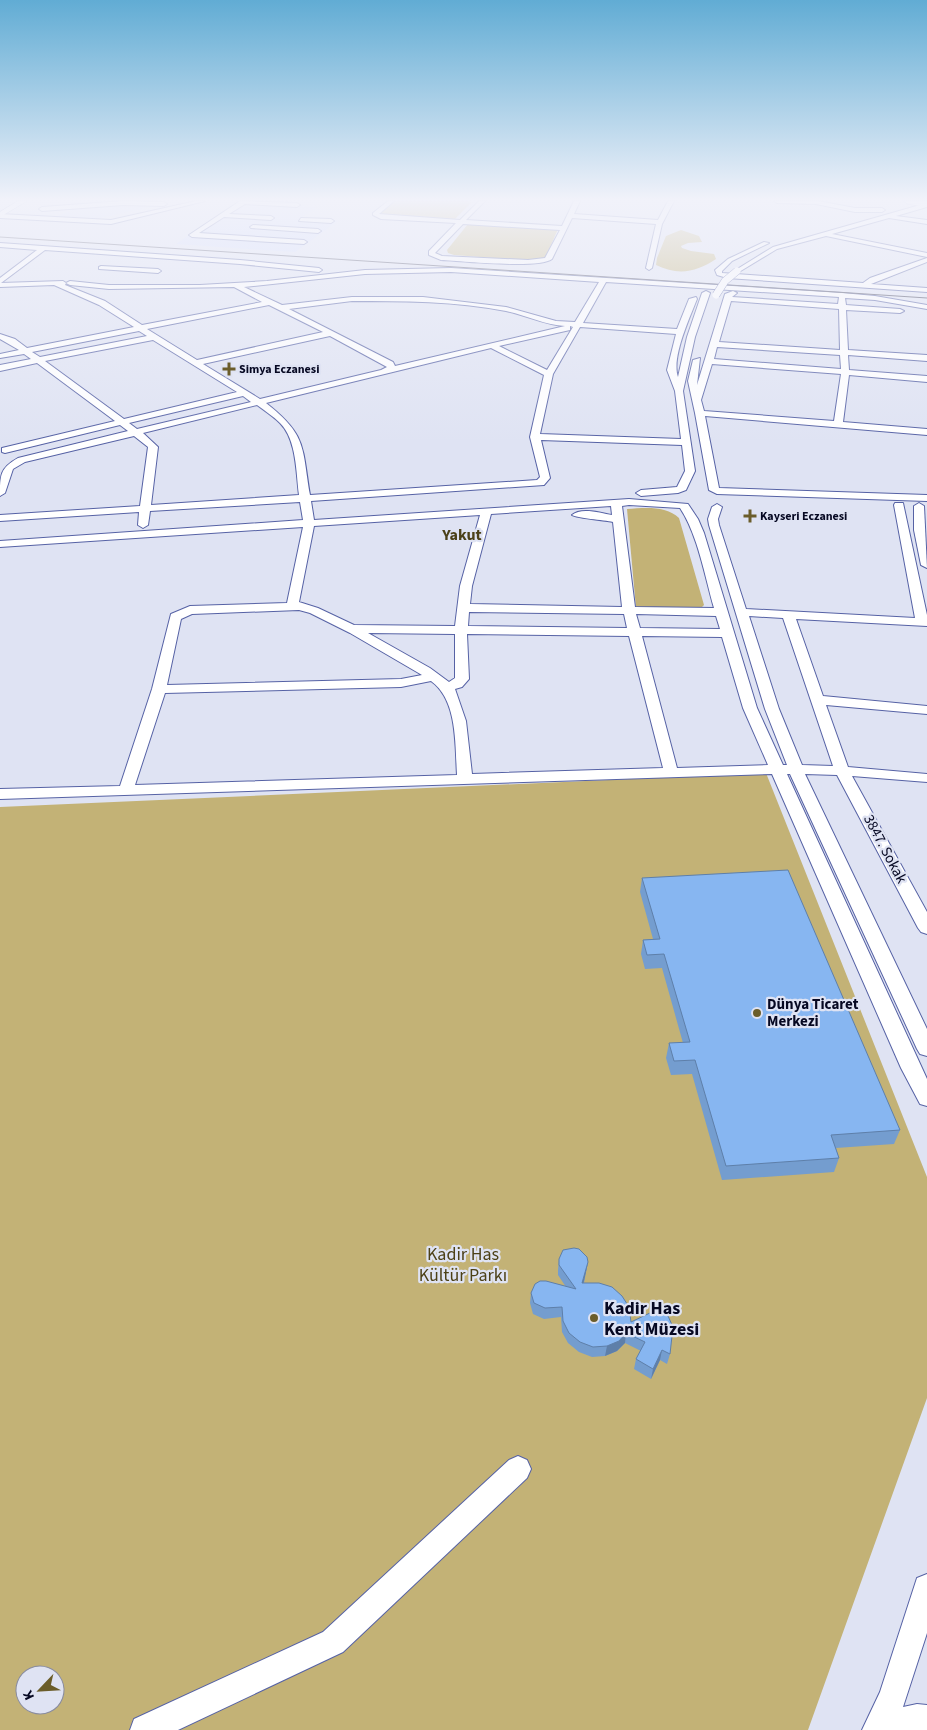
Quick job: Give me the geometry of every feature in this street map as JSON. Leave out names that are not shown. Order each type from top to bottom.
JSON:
[{"type":"street","points":[[101,282],[106,285]]},
{"type":"street","points":[[0,284],[70,283],[136,287],[235,286],[276,282]]},
{"type":"street","points":[[0,518],[540,483],[545,478],[535,437],[549,374],[603,282]]},
{"type":"street","points":[[635,282],[842,295],[876,298],[927,307]]},
{"type":"street","points":[[679,391],[691,337],[706,293],[716,282]]},
{"type":"street","points":[[715,299],[725,282]]},
{"type":"street","points":[[818,282],[927,290]]},
{"type":"street","points":[[864,285],[870,282]]},
{"type":"street","points":[[896,282],[927,284]]},
{"type":"street","points":[[54,283],[87,297],[101,300],[139,328],[245,393],[283,421],[294,436],[308,519],[292,606]]},
{"type":"street","points":[[676,284],[696,292],[713,290],[728,297],[843,308],[927,313]]},
{"type":"street","points":[[87,297],[106,285]]},
{"type":"street","points":[[101,300],[106,285]]},
{"type":"street","points":[[235,286],[390,364],[389,370]]},
{"type":"street","points":[[101,300],[136,287]]},
{"type":"street","points":[[728,297],[750,289]]},
{"type":"street","points":[[338,292],[353,290]]},
{"type":"street","points":[[688,488],[690,473],[679,391],[671,370],[680,332],[696,292]]},
{"type":"street","points":[[0,356],[268,302],[313,295]]},
{"type":"street","points":[[838,425],[845,373],[842,295]]},
{"type":"street","points":[[697,400],[728,297]]},
{"type":"street","points":[[280,308],[352,299],[423,299],[500,307],[556,323],[680,332]]},
{"type":"street","points":[[0,491],[9,467],[18,462],[579,325]]},
{"type":"street","points":[[195,363],[331,333]]},
{"type":"street","points":[[0,336],[12,341],[39,360],[147,440],[153,447],[143,525]]},
{"type":"street","points":[[0,368],[154,337]]},
{"type":"street","points":[[492,346],[549,374]]},
{"type":"street","points":[[714,348],[844,352],[927,358]]},
{"type":"street","points":[[714,348],[811,360]]},
{"type":"street","points":[[699,350],[692,381],[715,490],[725,498],[725,505],[714,519],[714,526],[772,709],[787,770],[911,1068],[927,1098]]},
{"type":"street","points":[[710,362],[927,379]]},
{"type":"street","points":[[3,448],[245,393]]},
{"type":"street","points":[[700,413],[927,432]]},
{"type":"street","points":[[535,437],[685,442]]},
{"type":"street","points":[[3,448],[18,462]]},
{"type":"street","points":[[688,488],[672,496],[674,500],[683,505],[693,519],[750,708],[787,770],[927,1049]]},
{"type":"street","points":[[1,543],[688,488],[924,503]]},
{"type":"street","points":[[1,543],[143,525],[487,511],[616,503],[644,502],[683,505],[701,509],[772,501],[899,505],[924,503]]},
{"type":"street","points":[[616,503],[629,611],[671,772]]},
{"type":"street","points":[[924,503],[927,565]]},
{"type":"street","points":[[742,612],[925,622],[899,505]]},
{"type":"street","points":[[527,509],[564,514],[596,515],[618,520]]},
{"type":"street","points":[[448,687],[457,684],[462,679],[461,629],[466,586],[487,511]]},
{"type":"street","points":[[126,790],[160,689],[174,619],[177,615],[190,610],[292,606],[303,606],[409,660],[448,687],[459,728],[465,779]]},
{"type":"street","points":[[464,608],[722,612]]},
{"type":"street","name":"3847. Sokak","points":[[788,614],[842,771],[927,928]]},
{"type":"street","points":[[348,629],[728,633]]},
{"type":"street","points":[[160,689],[401,683],[434,677]]},
{"type":"street","points":[[818,700],[927,710]]},
{"type":"street","points":[[0,794],[671,772],[842,771],[927,778]]},
{"type":"street","points":[[145,1730],[333,1642],[518,1469]]},
{"type":"street","points":[[877,1730],[893,1696],[927,1588]]},
{"type":"street","points":[[886,1730],[894,1724],[921,1718],[927,1720]]},
{"type":"green space","points":[[627,509],[661,509],[679,518],[704,605],[700,609],[636,608]]},
{"type":"green space","name":"Kadir Has Kültür Parkı","points":[[766,773],[927,1177],[927,1398],[808,1730],[0,1730],[0,807]]},
{"type":"building","name":"Dünya Ticaret Merkezi","points":[[788,870],[900,1130],[831,1135],[839,1158],[726,1166],[695,1060],[674,1061],[669,1043],[690,1042],[664,954],[647,955],[643,940],[660,939],[642,878]]},
{"type":"building","name":"Kadir Has Kent Müzesi","points":[[579,1249],[587,1257],[588,1262],[582,1283],[599,1283],[612,1287],[622,1296],[629,1307],[631,1322],[652,1312],[663,1313],[668,1316],[673,1327],[670,1354],[662,1350],[653,1369],[636,1359],[645,1342],[626,1333],[619,1341],[607,1346],[593,1347],[580,1342],[569,1333],[563,1321],[562,1307],[545,1308],[534,1303],[531,1293],[535,1284],[540,1281],[576,1289],[559,1265],[559,1259],[563,1250]]},
{"type":"railway","points":[[680,282],[927,298]]},
{"type":"place","name":"Simya Eczanesi","points":[[229,369]]},
{"type":"place","name":"Kayseri Eczanesi","points":[[750,516]]},
{"type":"place","name":"Dünya Ticaret Merkezi","points":[[757,1013]]},
{"type":"place","name":"Kadir Has Kent Müzesi","points":[[594,1318]]},
{"type":"district","name":"Yakut","points":[[462,535]]}]
